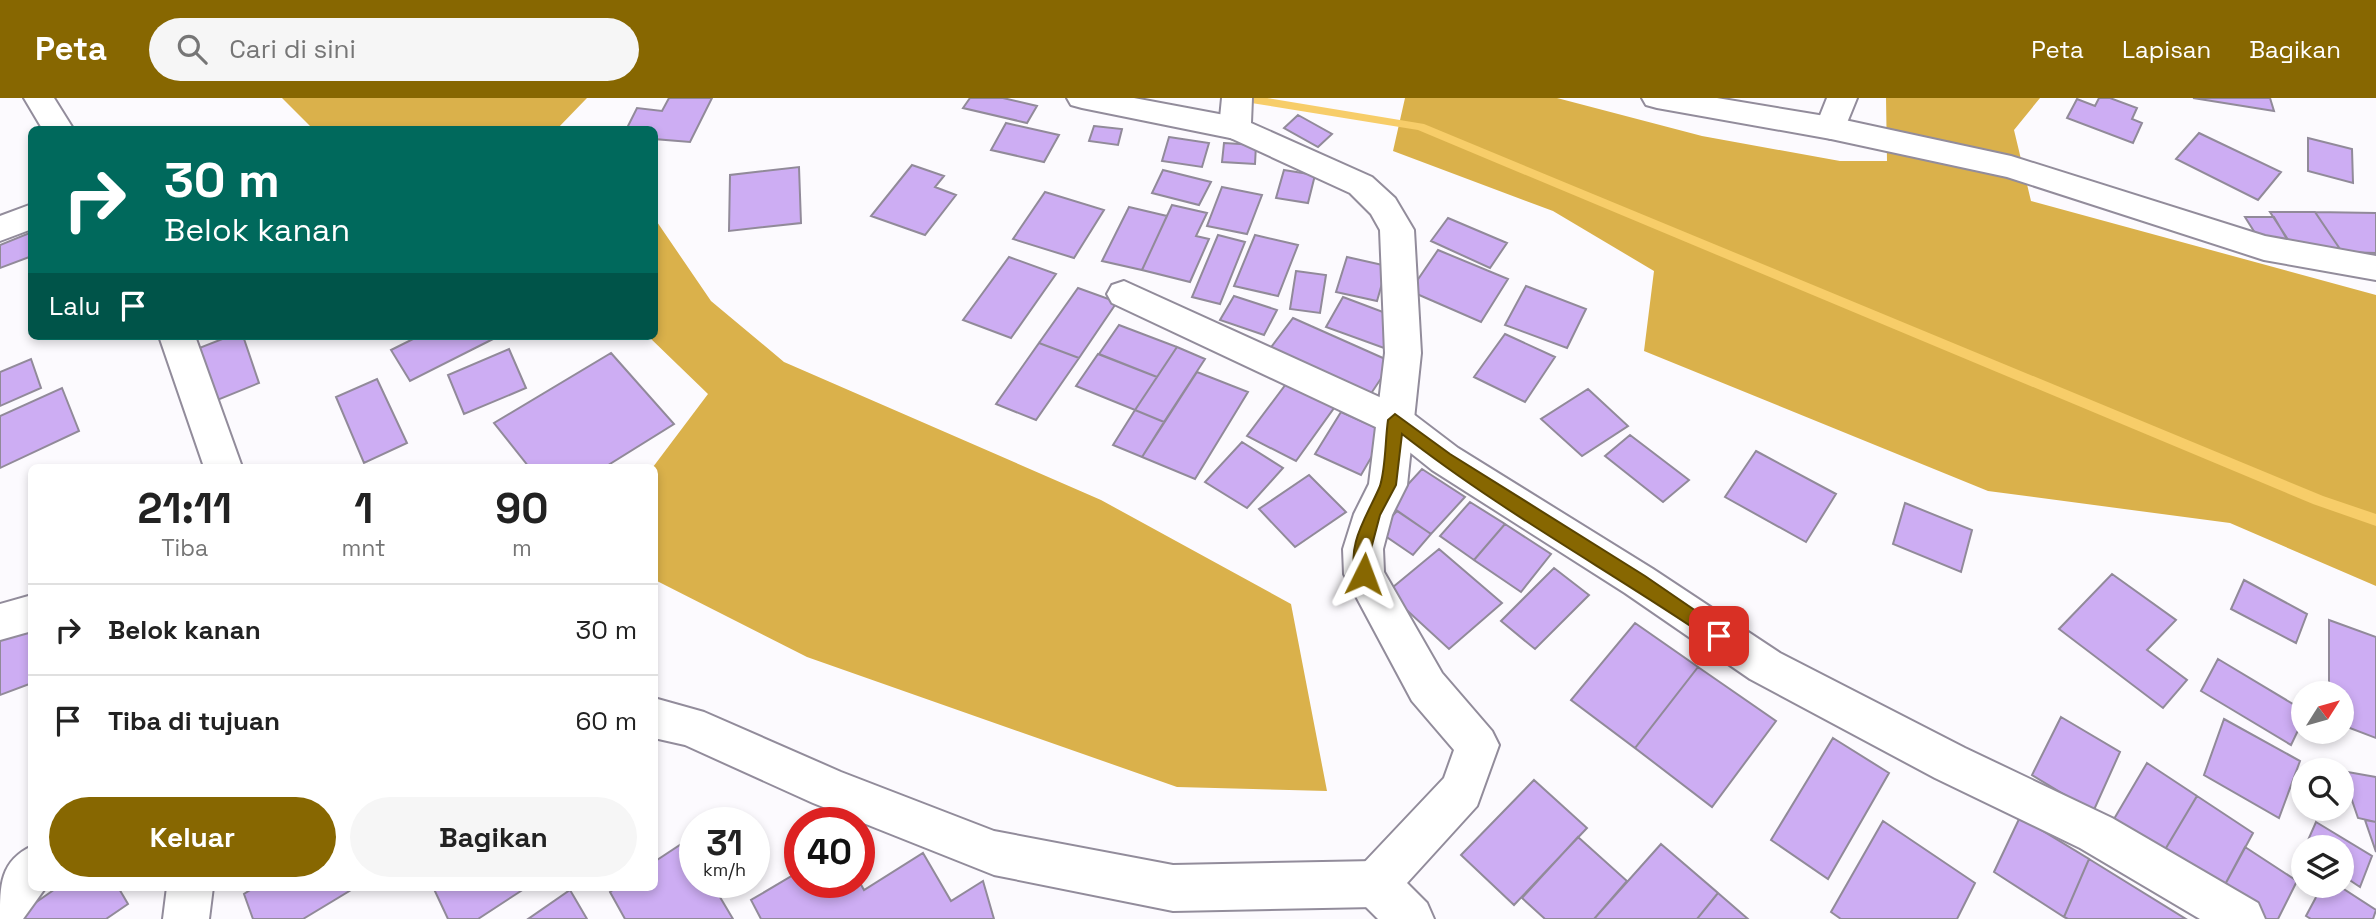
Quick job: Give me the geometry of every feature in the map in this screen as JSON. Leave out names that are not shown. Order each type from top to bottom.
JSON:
[{"type":"street","points":[[39,98],[56,126]]},
{"type":"street","points":[[1082,98],[1237,113],[1362,185],[1382,206],[1397,230],[1403,353],[1388,485],[1373,514],[1363,549],[1364,574],[1427,687],[1477,745],[1461,791],[1375,884]]},
{"type":"street","points":[[1657,98],[1837,113],[2264,248],[2376,268]]},
{"type":"street","points":[[0,229],[28,218]]},
{"type":"street","points":[[1124,294],[1395,420],[1445,459],[1639,581],[1672,606],[1765,666],[1950,763],[2096,833],[2187,884],[2242,919]]},
{"type":"street","points":[[178,340],[222,464]]},
{"type":"street","points":[[0,622],[28,614]]},
{"type":"street","points":[[658,719],[689,726],[829,788],[994,853],[1173,888],[1375,884],[1411,919]]},
{"type":"street","points":[[0,912],[28,873]]},
{"type":"street","points":[[186,919],[190,891]]},
{"type":"shaded area","points":[[282,98],[587,98],[560,126],[310,126]]},
{"type":"shaded area","points":[[1405,98],[1557,98],[1702,136],[1840,161],[1887,161],[1886,98],[2040,98],[2014,130],[2031,201],[2376,295],[2376,586],[2230,523],[1988,491],[1644,351],[1654,271],[1553,211],[1393,151]]},
{"type":"shaded area","points":[[658,223],[711,301],[784,362],[1101,500],[1291,604],[1327,791],[1177,787],[807,657],[658,582],[658,464],[655,464],[708,394],[652,340],[658,340]]},
{"type":"building","points":[[669,98],[712,98],[690,142],[658,139],[658,126],[628,126],[637,108],[662,111]]},
{"type":"building","points":[[970,98],[1003,98],[1037,106],[1027,123],[963,108]]},
{"type":"building","points":[[2099,98],[2110,98],[2137,108],[2132,119],[2142,123],[2133,143],[2067,118],[2077,99],[2095,106]]},
{"type":"building","points":[[2193,98],[2270,98],[2274,111]]},
{"type":"building","points":[[1298,115],[1332,134],[1318,147],[1284,128]]},
{"type":"building","points":[[1006,123],[1059,135],[1044,162],[991,150]]},
{"type":"building","points":[[1094,126],[1122,129],[1118,145],[1089,141]]},
{"type":"building","points":[[2199,133],[2281,172],[2258,200],[2176,159]]},
{"type":"building","points":[[1169,137],[1209,143],[1202,167],[1162,161]]},
{"type":"building","points":[[2308,138],[2352,149],[2353,183],[2308,171]]},
{"type":"building","points":[[1224,143],[1256,145],[1255,164],[1222,162]]},
{"type":"building","points":[[912,165],[944,176],[935,187],[956,195],[925,235],[871,216]]},
{"type":"building","points":[[799,167],[801,223],[729,231],[730,175]]},
{"type":"building","points":[[1163,170],[1211,182],[1199,205],[1152,193]]},
{"type":"building","points":[[1284,170],[1315,175],[1308,203],[1276,198]]},
{"type":"building","points":[[1222,187],[1262,195],[1247,234],[1207,226]]},
{"type":"building","points":[[1045,192],[1104,210],[1074,258],[1013,239]]},
{"type":"building","points":[[1172,205],[1207,213],[1196,236],[1209,239],[1190,282],[1142,270]]},
{"type":"building","points":[[1129,207],[1167,216],[1142,270],[1102,261]]},
{"type":"building","points":[[2270,212],[2315,212],[2342,252],[2296,252]]},
{"type":"building","points":[[2315,212],[2376,213],[2376,253],[2342,252]]},
{"type":"building","points":[[2245,217],[2274,217],[2288,241],[2260,241]]},
{"type":"building","points":[[1448,218],[1507,243],[1490,268],[1431,241]]},
{"type":"building","points":[[28,234],[28,258],[0,268],[0,245]]},
{"type":"building","points":[[1218,235],[1245,242],[1220,304],[1192,297]]},
{"type":"building","points":[[1255,235],[1298,245],[1278,296],[1234,286]]},
{"type":"building","points":[[1438,250],[1508,279],[1481,322],[1410,291]]},
{"type":"building","points":[[1009,257],[1056,274],[1011,338],[963,320]]},
{"type":"building","points":[[1347,257],[1387,266],[1377,301],[1336,292]]},
{"type":"building","points":[[1296,271],[1326,275],[1320,313],[1290,309]]},
{"type":"building","points":[[1526,286],[1586,309],[1567,348],[1505,325]]},
{"type":"building","points":[[1078,288],[1117,302],[1079,358],[1039,343]]},
{"type":"building","points":[[1234,296],[1277,310],[1264,335],[1220,320]]},
{"type":"building","points":[[1343,297],[1399,318],[1384,348],[1326,327]]},
{"type":"building","points":[[1293,318],[1392,362],[1370,395],[1269,350]]},
{"type":"building","points":[[1119,325],[1177,347],[1157,377],[1099,354]]},
{"type":"building","points":[[1505,334],[1555,357],[1525,402],[1474,377]]},
{"type":"building","points":[[220,340],[244,340],[259,383],[210,403],[194,350]]},
{"type":"building","points":[[411,340],[491,340],[410,381],[391,350]]},
{"type":"building","points":[[1039,343],[1079,358],[1036,420],[996,404]]},
{"type":"building","points":[[1177,347],[1205,359],[1164,422],[1135,410]]},
{"type":"building","points":[[509,349],[526,388],[464,414],[448,375]]},
{"type":"building","points":[[611,353],[674,424],[610,464],[527,464],[494,423]]},
{"type":"building","points":[[1098,354],[1157,377],[1135,410],[1076,386]]},
{"type":"building","points":[[31,359],[41,388],[0,406],[0,372]]},
{"type":"building","points":[[1197,372],[1248,392],[1195,479],[1142,457]]},
{"type":"building","points":[[377,379],[407,443],[364,463],[336,397]]},
{"type":"building","points":[[1286,384],[1334,408],[1296,461],[1247,436]]},
{"type":"building","points":[[62,388],[79,431],[0,468],[0,416]]},
{"type":"building","points":[[1588,389],[1628,426],[1582,456],[1541,419]]},
{"type":"building","points":[[1135,410],[1164,422],[1142,457],[1113,445]]},
{"type":"building","points":[[1341,412],[1386,432],[1361,475],[1315,454]]},
{"type":"building","points":[[1630,435],[1689,480],[1663,502],[1605,456]]},
{"type":"building","points":[[1242,442],[1283,468],[1247,508],[1205,482]]},
{"type":"building","points":[[1756,451],[1836,494],[1806,542],[1725,497]]},
{"type":"building","points":[[1422,469],[1465,497],[1431,534],[1389,505]]},
{"type":"building","points":[[1309,475],[1346,512],[1295,547],[1259,509]]},
{"type":"building","points":[[1470,502],[1505,524],[1474,560],[1440,536]]},
{"type":"building","points":[[1905,503],[1972,530],[1961,572],[1893,544]]},
{"type":"building","points":[[1397,511],[1431,534],[1413,555],[1378,531]]},
{"type":"building","points":[[1505,524],[1551,554],[1521,592],[1474,560]]},
{"type":"building","points":[[1439,549],[1502,603],[1449,649],[1387,592]]},
{"type":"building","points":[[1554,568],[1589,595],[1535,649],[1501,621]]},
{"type":"building","points":[[2112,574],[2176,620],[2147,650],[2187,680],[2163,708],[2059,629]]},
{"type":"building","points":[[2244,580],[2307,614],[2296,643],[2231,609]]},
{"type":"building","points":[[2329,620],[2376,637],[2376,738],[2354,730],[2354,681],[2329,681]]},
{"type":"building","points":[[1635,623],[1698,667],[1635,748],[1571,700]]},
{"type":"building","points":[[28,630],[28,684],[0,695],[0,640]]},
{"type":"building","points":[[2218,659],[2291,703],[2291,745],[2201,691]]},
{"type":"building","points":[[1698,667],[1776,721],[1712,807],[1635,748]]},
{"type":"building","points":[[2061,717],[2120,752],[2093,812],[2032,775]]},
{"type":"building","points":[[2224,719],[2295,758],[2291,758],[2291,785],[2279,818],[2204,775]]},
{"type":"building","points":[[1833,738],[1889,773],[1828,879],[1771,840]]},
{"type":"building","points":[[2147,763],[2197,796],[2163,853],[2114,819]]},
{"type":"building","points":[[2354,773],[2376,777],[2376,822],[2358,818],[2354,806]]},
{"type":"building","points":[[1534,780],[1587,828],[1514,905],[1461,855]]},
{"type":"building","points":[[2197,796],[2253,833],[2221,892],[2163,853]]},
{"type":"building","points":[[2020,817],[2089,859],[2064,917],[1994,872]]},
{"type":"building","points":[[2365,820],[2376,822],[2376,852]]},
{"type":"building","points":[[1883,821],[1975,883],[1957,919],[1841,919],[1831,912]]},
{"type":"building","points":[[2316,822],[2337,835],[2310,835]]},
{"type":"building","points":[[1578,837],[1627,881],[1594,919],[1545,919],[1522,898]]},
{"type":"building","points":[[1661,844],[1718,893],[1697,919],[1594,919]]},
{"type":"building","points":[[2354,845],[2372,856],[2360,887],[2354,883]]},
{"type":"building","points":[[679,846],[679,898],[721,898],[733,919],[625,919],[610,892],[658,891],[658,859]]},
{"type":"building","points":[[2245,847],[2291,877],[2291,893],[2278,919],[2259,919],[2221,892]]},
{"type":"building","points":[[923,853],[951,901],[983,881],[994,919],[761,919],[751,900],[770,898],[770,889],[784,880],[784,898],[875,898],[875,883]]},
{"type":"building","points":[[2089,859],[2186,919],[2064,917]]},
{"type":"building","points":[[52,891],[120,891],[128,904],[106,919],[12,919]]},
{"type":"building","points":[[249,891],[349,891],[303,919],[253,919],[244,894]]},
{"type":"building","points":[[435,891],[521,891],[478,919],[448,919]]},
{"type":"building","points":[[571,891],[587,919],[528,919]]},
{"type":"building","points":[[1718,893],[1748,919],[1697,919]]},
{"type":"building","points":[[2354,896],[2376,910],[2373,919],[2311,919],[2306,916],[2316,898],[2354,898]]},
{"type":"waterway","points":[[1245,98],[1420,127],[2318,500],[2376,520]]},
{"type":"route","points":[[1364,574],[1363,549],[1373,514],[1388,485],[1395,420],[1445,459],[1639,581],[1719,636]]}]
